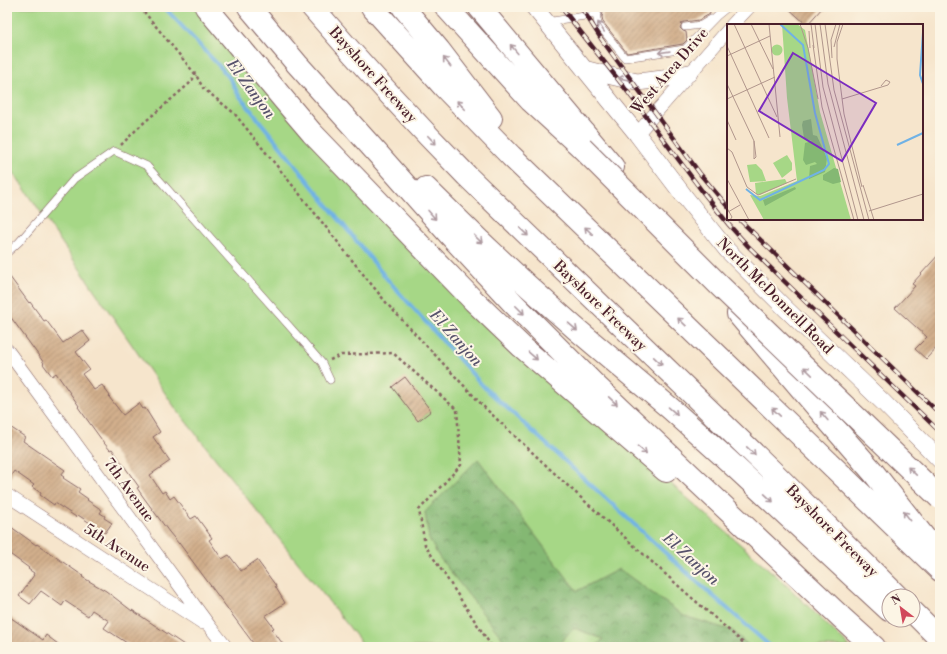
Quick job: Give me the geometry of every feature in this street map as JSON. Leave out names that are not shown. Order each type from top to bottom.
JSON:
[{"type":"highway","points":[[206,7],[312,133],[474,300],[522,347],[707,506],[842,618]]},
{"type":"highway","points":[[225,7],[307,108],[426,247],[474,300]]},
{"type":"highway","points":[[249,7],[312,82],[514,304],[595,384],[874,647]]},
{"type":"highway","points":[[266,7],[300,48],[421,183],[480,241],[575,328],[671,409],[720,453],[881,603]]},
{"type":"highway","name":"Bayshore Freeway","points":[[312,7],[398,104],[467,176],[772,470],[889,588]]},
{"type":"highway","points":[[372,7],[444,88],[548,192],[940,570]]},
{"type":"highway","points":[[403,7],[439,50],[548,192]]},
{"type":"highway","points":[[446,7],[531,101],[582,148],[721,287],[940,498]]},
{"type":"highway","points":[[457,7],[582,148]]},
{"type":"highway","points":[[479,7],[577,125],[873,472],[940,558]]},
{"type":"street","name":"North McDonnell Road","points":[[534,7],[637,134],[727,250],[884,403],[940,460]]},
{"type":"street","points":[[733,24],[748,7]]},
{"type":"street","name":"West Area Drive","points":[[637,134],[727,31]]},
{"type":"street","points":[[584,69],[637,82],[663,79],[689,73]]},
{"type":"street","name":"7th Avenue","points":[[7,350],[226,647]]},
{"type":"street","name":"5th Avenue","points":[[7,495],[210,627]]},
{"type":"lane","points":[[546,22],[597,14],[598,24],[624,58],[685,49],[717,16],[728,7]]},
{"type":"lane","points":[[685,27],[701,25],[717,16]]},
{"type":"lane","points":[[7,253],[19,242],[74,179],[114,151],[147,166],[322,363],[330,380]]},
{"type":"path","points":[[140,7],[196,75],[203,88],[234,113],[389,306],[485,408],[671,580],[748,647]]},
{"type":"path","points":[[114,151],[140,126],[189,84],[196,75]]},
{"type":"path","points":[[322,363],[341,355],[393,354],[457,410],[461,465],[419,510],[425,545],[492,647]]},
{"type":"green space","points":[[7,7],[217,7],[336,153],[525,356],[781,580],[850,647],[365,647],[176,409],[7,163]]},
{"type":"green space","points":[[478,459],[577,591],[619,569],[684,616],[733,631],[750,647],[595,647],[603,639],[574,628],[556,647],[509,647],[439,557],[429,539],[425,512]]},
{"type":"building","points":[[597,7],[709,7],[710,14],[699,20],[682,23],[680,28],[686,32],[687,40],[683,44],[627,53],[603,22],[603,13]]},
{"type":"building","points":[[787,7],[823,7],[808,24],[806,24]]},
{"type":"building","points":[[940,253],[940,344],[926,359],[915,349],[927,337],[895,308],[915,286],[912,284]]},
{"type":"building","points":[[7,273],[29,303],[30,302],[44,321],[46,320],[63,343],[82,330],[90,341],[76,352],[89,369],[82,374],[94,390],[102,385],[123,415],[139,403],[143,409],[145,408],[160,432],[153,437],[170,461],[150,475],[162,493],[165,491],[170,499],[174,496],[191,519],[196,516],[212,538],[209,540],[222,559],[229,555],[241,571],[257,560],[276,586],[285,603],[265,616],[285,647],[256,647],[144,498],[137,488],[139,487],[112,449],[110,450],[104,443],[56,373],[52,376],[43,364],[44,363],[7,312]]},
{"type":"building","points":[[405,377],[431,411],[418,421],[392,387]]},
{"type":"building","points":[[7,425],[25,437],[23,441],[65,470],[61,475],[64,477],[63,478],[80,489],[78,492],[102,510],[100,513],[105,516],[104,518],[112,523],[105,533],[78,515],[76,517],[55,503],[54,505],[32,487],[34,485],[14,471],[7,482]]},
{"type":"building","points":[[7,524],[83,576],[82,577],[106,591],[132,611],[187,647],[133,647],[104,628],[109,621],[92,610],[88,616],[65,601],[62,606],[41,591],[30,604],[19,596],[34,573],[7,552]]},
{"type":"building","points":[[7,615],[43,640],[46,635],[62,647],[7,647]]},
{"type":"waterway","name":"El Zanjon","points":[[164,7],[231,80],[238,94],[387,279],[484,387],[695,580],[771,647]]},
{"type":"railway","points":[[561,7],[729,225],[748,246],[940,432]]},
{"type":"railway","points":[[581,7],[602,40],[701,175],[727,206]]},
{"type":"railway","points":[[740,220],[940,414]]}]
